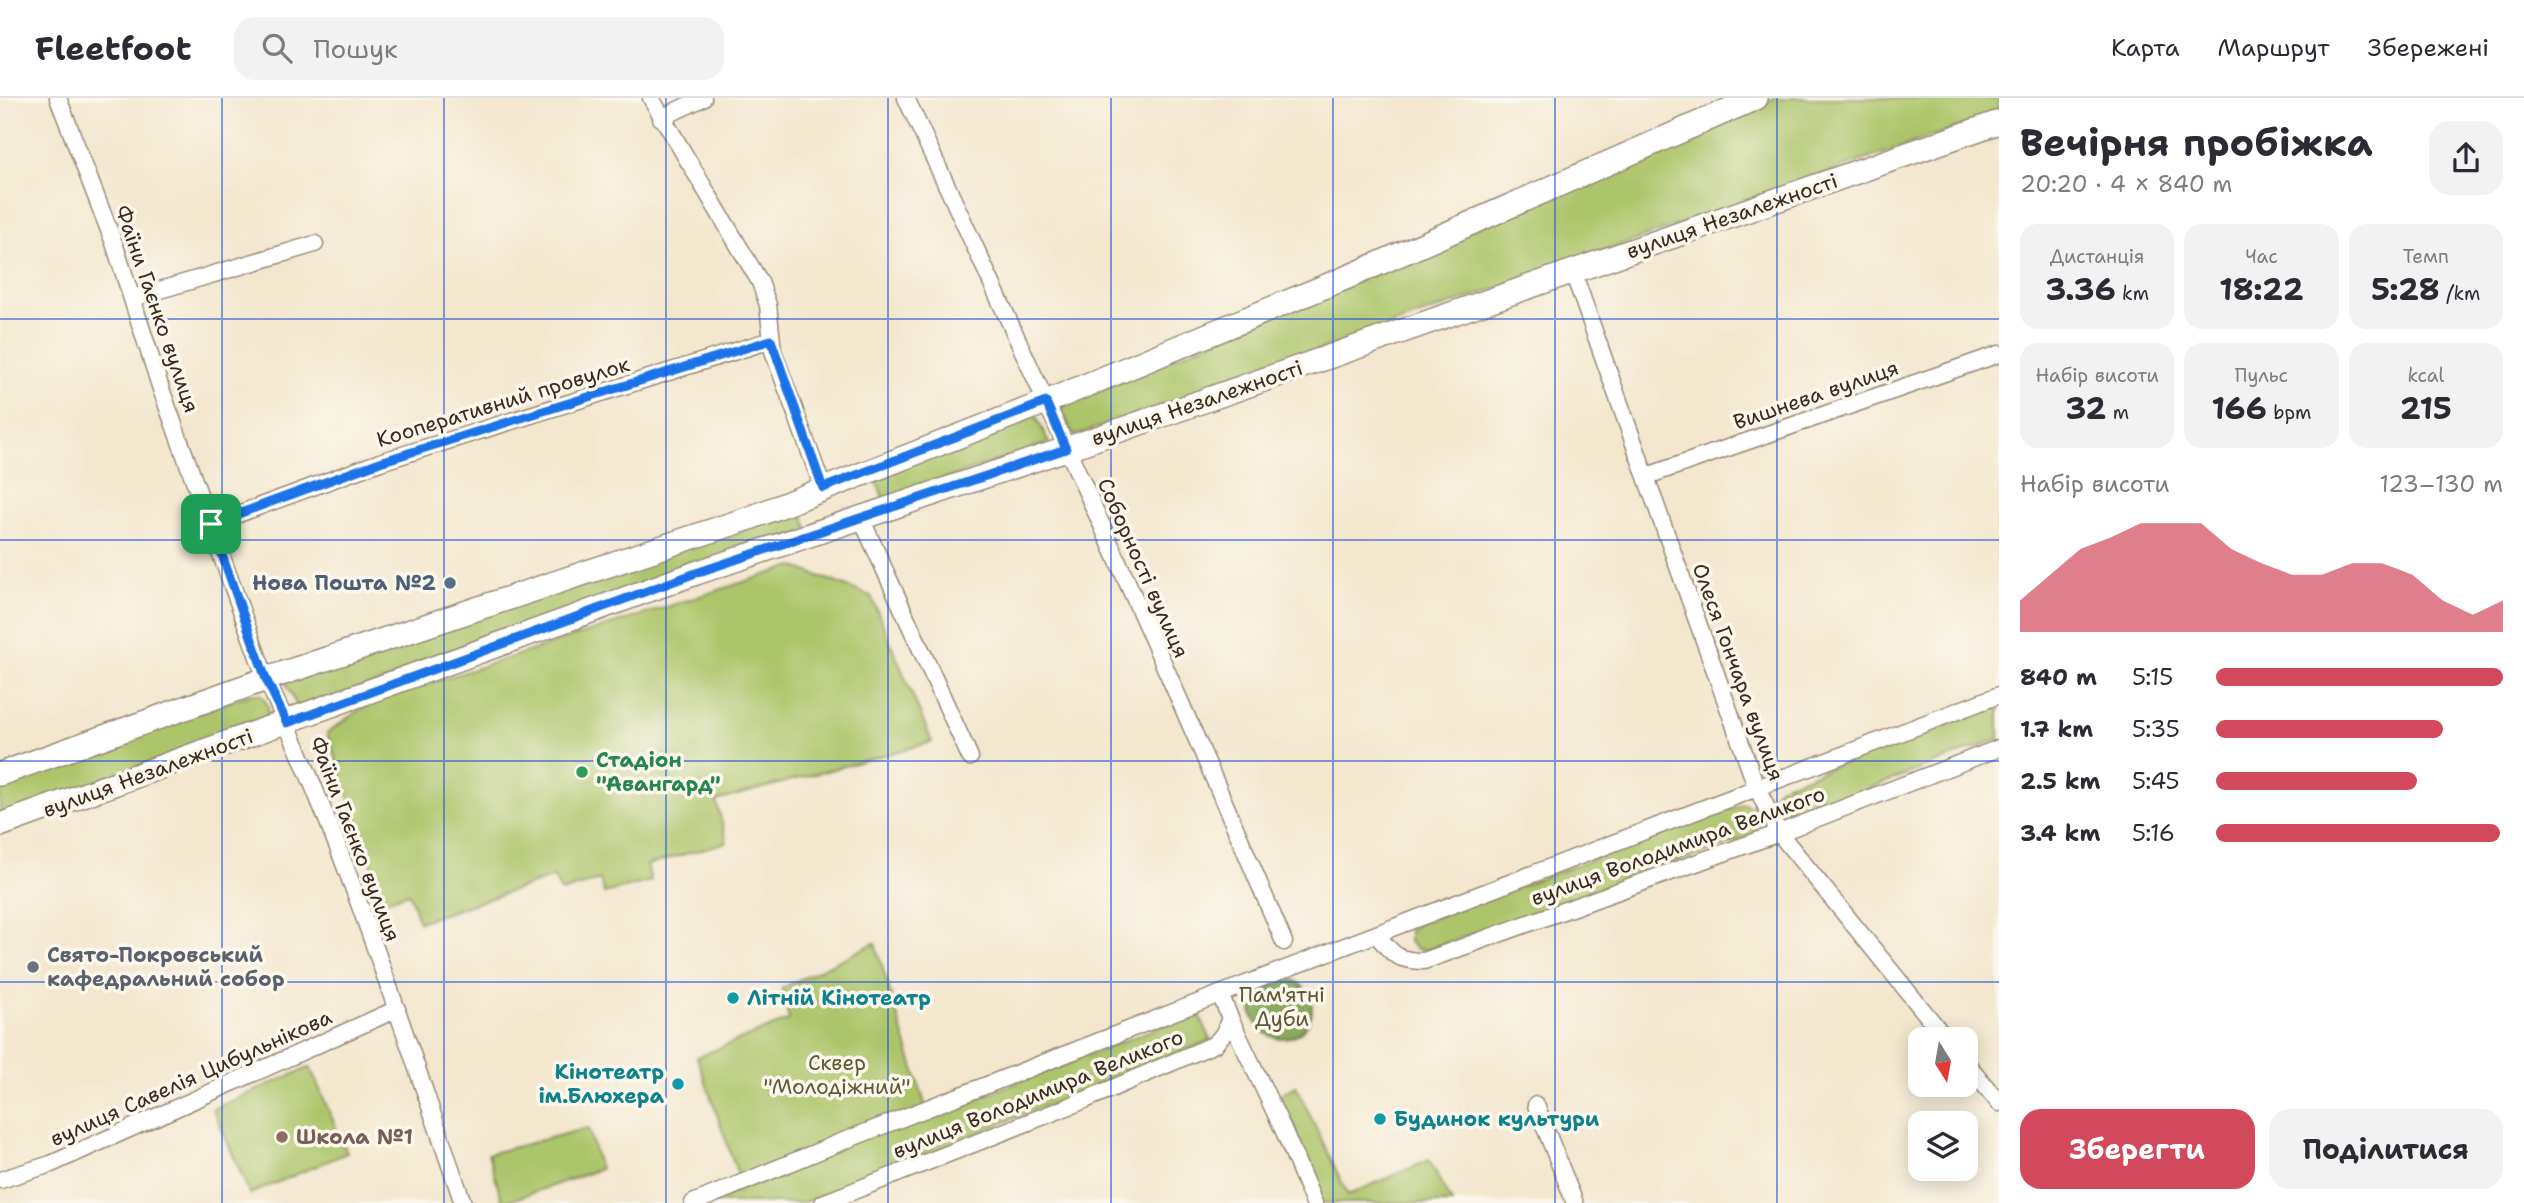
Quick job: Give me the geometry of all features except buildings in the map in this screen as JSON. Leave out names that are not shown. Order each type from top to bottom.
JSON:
[{"type":"street","name":"Фаїни Гаєнко вулиця","points":[[58,98],[133,298],[160,389],[266,679],[287,723],[362,911],[463,1203]]},
{"type":"street","points":[[651,98],[760,282],[768,304],[771,340],[823,488]]},
{"type":"street","points":[[661,118],[704,98]]},
{"type":"street","name":"Соборності вулиця","points":[[906,98],[1221,793],[1283,942]]},
{"type":"street","points":[[0,774],[266,679],[750,518],[1046,402],[1367,269],[1756,98]]},
{"type":"street","name":"вулиця Незалежності","points":[[0,825],[683,578],[1066,449],[1999,122]]},
{"type":"street","points":[[133,298],[315,244]]},
{"type":"street","name":"Олеся Гончара вулиця","points":[[1573,272],[1756,786],[1779,833],[1936,1027]]},
{"type":"street","name":"Кооперативний провулок","points":[[211,524],[380,462],[771,340]]},
{"type":"street","name":"Вишнева вулиця","points":[[1647,476],[1999,354]]},
{"type":"street","points":[[861,518],[970,758]]},
{"type":"street","name":"вулиця Володимира Великого","points":[[693,1203],[841,1142],[1220,994],[1756,786],[1999,695]]},
{"type":"street","name":"вулиця Володимира Великого","points":[[1377,935],[1391,953],[1405,961],[1424,961],[1779,833],[1999,748]]},
{"type":"street","points":[[1220,994],[1314,1203]]},
{"type":"street","name":"вулиця Савелія Цибульнікова","points":[[0,1181],[51,1164],[397,1009]]},
{"type":"street","name":"вулиця Володимира Великого","points":[[823,1203],[1085,1100],[1215,1044],[1224,1033],[1230,1018]]},
{"type":"street","points":[[1978,1077],[1999,1103]]},
{"type":"street","points":[[1536,1105],[1574,1203]]},
{"type":"green space","points":[[1775,98],[1999,98],[1999,113],[1074,436],[1060,407]]},
{"type":"green space","points":[[1036,416],[1049,443],[884,500],[875,477]]},
{"type":"green space","points":[[800,506],[809,531],[299,711],[285,682]]},
{"type":"green space","name":"Стадіон \"Авангард\"","points":[[793,566],[871,596],[932,742],[716,801],[727,842],[647,865],[651,881],[604,893],[600,880],[561,892],[554,877],[419,922],[409,893],[384,901],[327,733],[369,703]]},
{"type":"green space","points":[[251,694],[260,694],[267,703],[266,721],[0,817],[0,781]]},
{"type":"green space","points":[[1999,704],[1999,739],[1794,817],[1781,814],[1773,795],[1779,787]]},
{"type":"green space","points":[[1744,804],[1756,809],[1759,817],[1758,828],[1749,837],[1426,950],[1416,949],[1409,942],[1409,931],[1416,924]]},
{"type":"green space","name":"Сквер \"Молодіжний\"","points":[[875,943],[929,1117],[1198,1012],[1211,1040],[802,1203],[709,1203],[743,1189],[697,1057],[789,1020],[782,988]]},
{"type":"green space","name":"Пам'ятні Дуби","points":[[1282,978],[1299,983],[1307,991],[1312,1008],[1307,1025],[1299,1033],[1282,1038],[1265,1033],[1257,1025],[1252,1008],[1257,991],[1265,983]]},
{"type":"green space","points":[[310,1067],[347,1153],[250,1194],[213,1109]]},
{"type":"green space","points":[[1296,1086],[1348,1195],[1429,1160],[1452,1203],[1320,1203],[1273,1098]]},
{"type":"green space","points":[[588,1128],[600,1169],[503,1203],[488,1154]]},
{"type":"place","name":"Нова Пошта №2","points":[[450,583]]},
{"type":"place","name":"Стадіон \"Авангард\"","points":[[582,772]]},
{"type":"place","name":"Свято-Покровський кафедральний собор","points":[[33,967]]},
{"type":"place","name":"Літній Кінотеатр","points":[[733,998]]},
{"type":"place","name":"Кінотеатр ім.Блюхера","points":[[678,1084]]},
{"type":"place","name":"Будинок культури","points":[[1380,1119]]},
{"type":"place","name":"Школа №1","points":[[282,1137]]},
{"type":"route","points":[[771,340],[823,488],[1046,402],[1066,449],[696,573],[287,723],[266,679],[211,524],[380,462],[771,340]]}]
